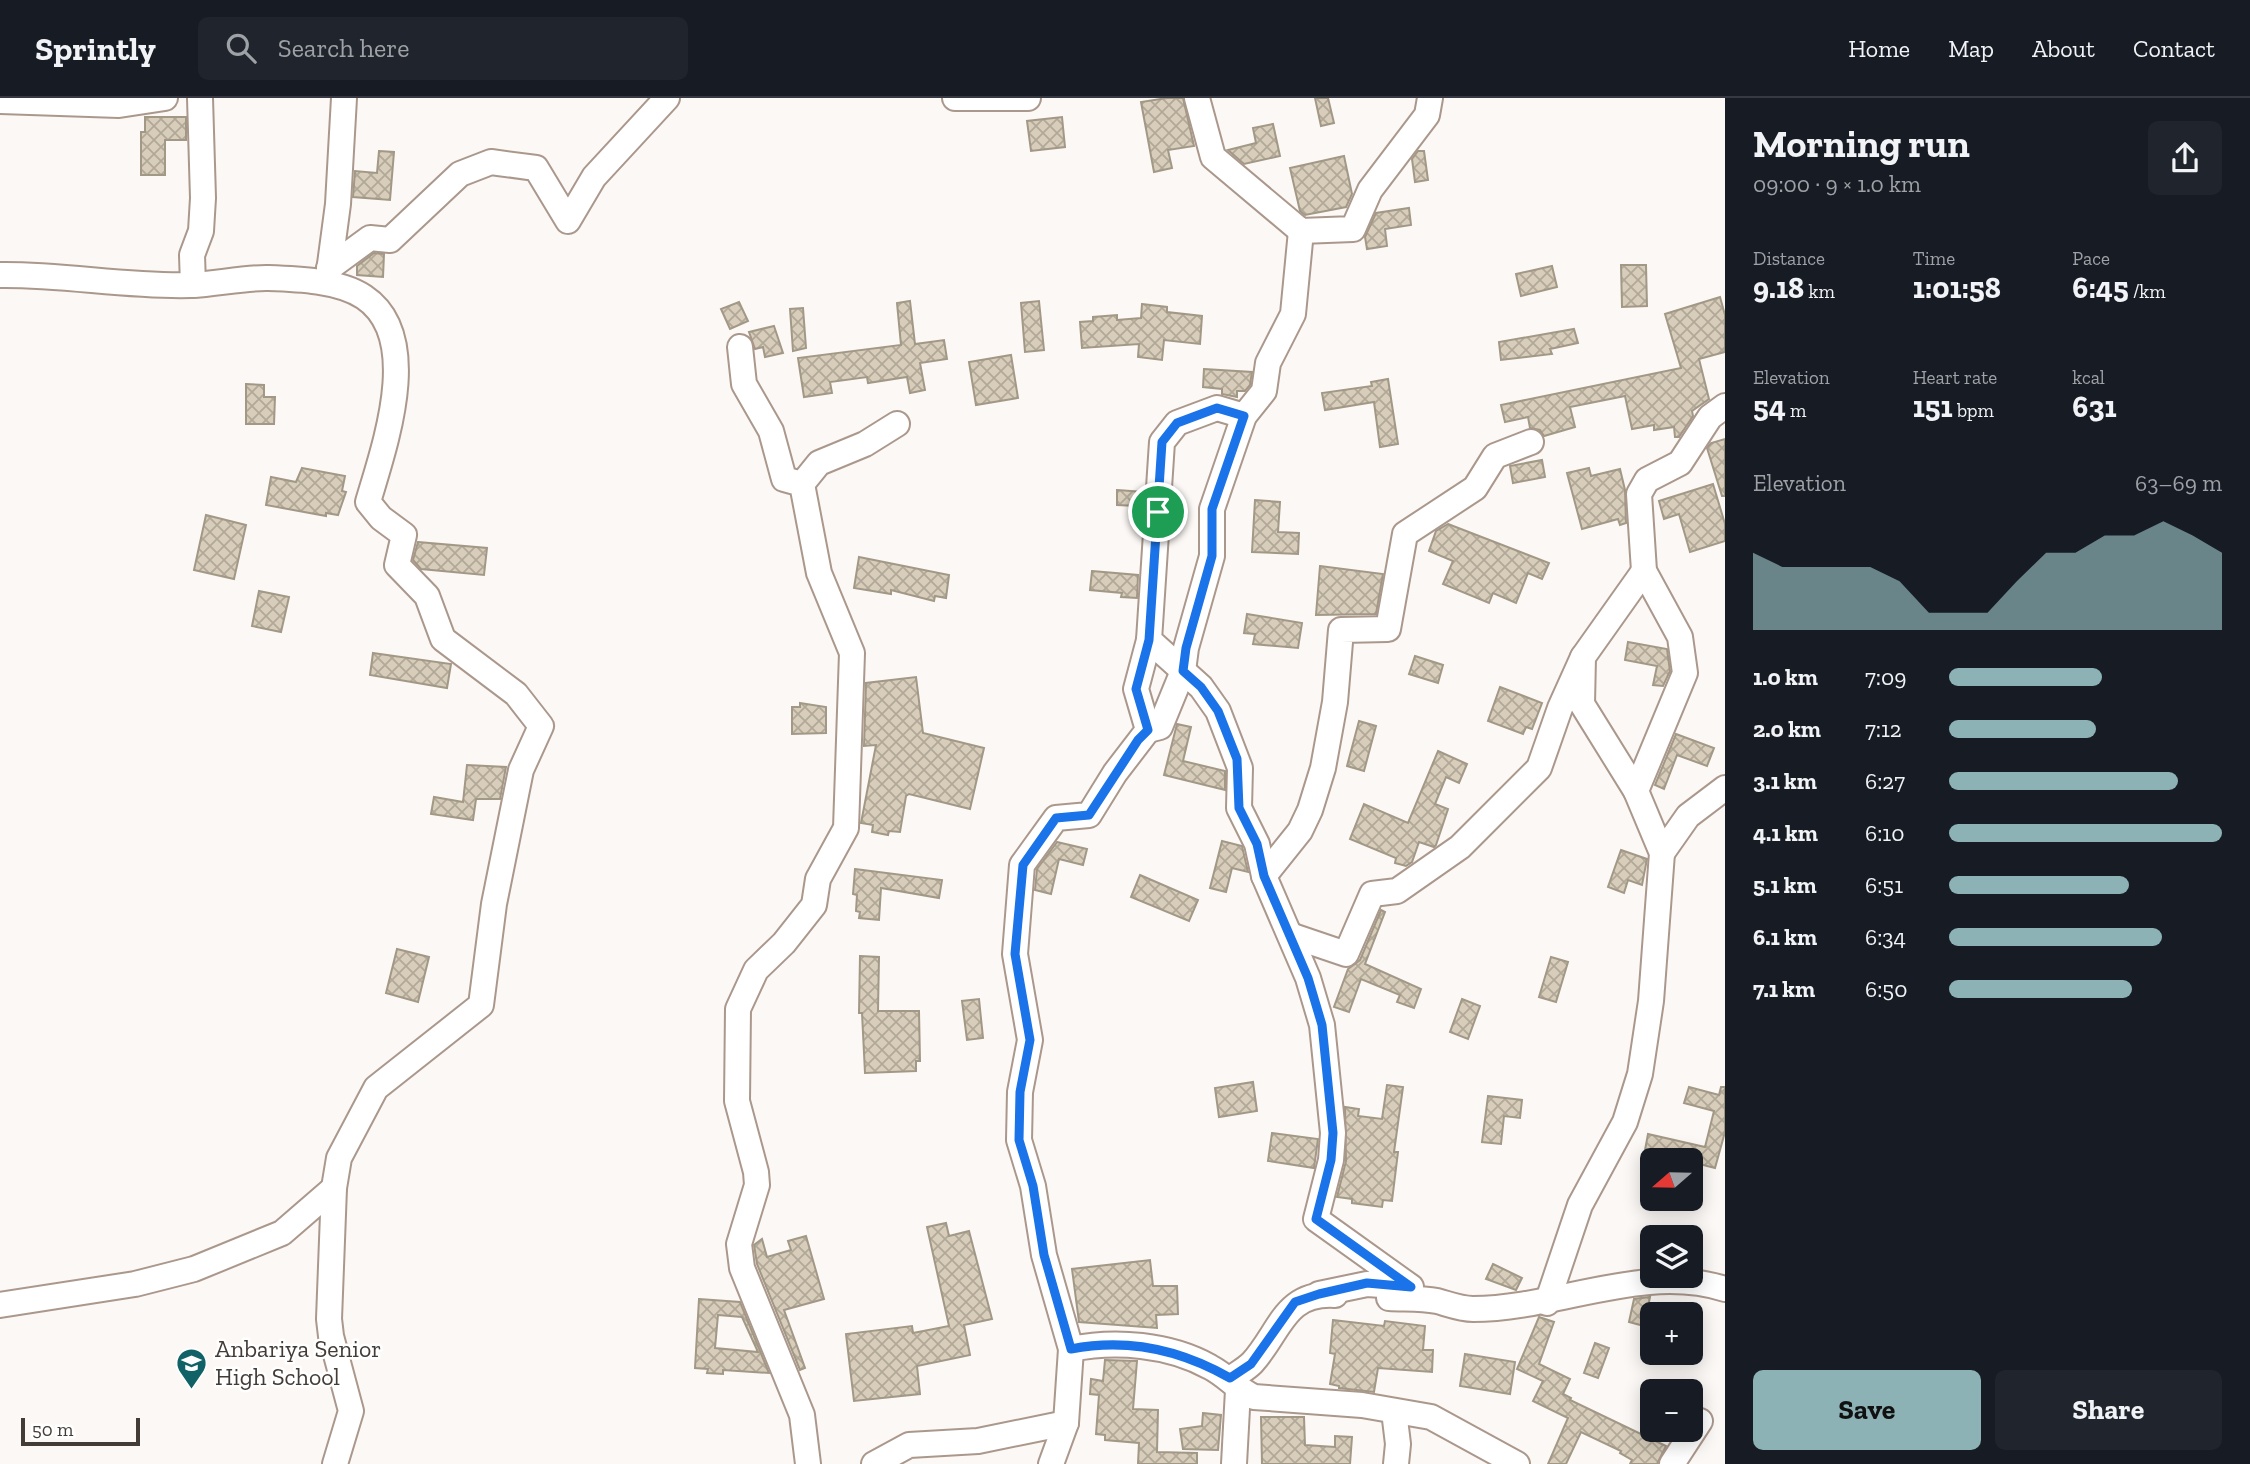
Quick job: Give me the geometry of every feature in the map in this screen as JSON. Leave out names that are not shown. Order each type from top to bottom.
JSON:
[{"type":"street","points":[[0,102],[31,100],[119,105],[165,98]]},
{"type":"street","points":[[193,285],[192,255],[201,232],[203,198],[200,98]]},
{"type":"street","points":[[328,276],[338,204],[344,98]]},
{"type":"street","points":[[328,276],[370,238],[390,240],[460,174],[491,162],[536,168],[568,221],[594,177],[667,98]]},
{"type":"street","points":[[955,99],[1028,98]]},
{"type":"street","points":[[1197,98],[1213,157],[1301,231],[1353,229],[1370,190],[1427,115],[1430,98]]},
{"type":"street","points":[[1051,1464],[1066,1423],[1072,1380],[1071,1349],[1044,1255],[1033,1186],[1019,1140],[1020,1092],[1030,1040],[1015,954],[1023,865],[1056,818],[1089,815],[1122,762],[1148,730],[1160,727],[1183,671],[1186,648],[1212,556],[1212,509],[1244,416],[1264,391],[1269,363],[1293,314],[1301,231]]},
{"type":"street","points":[[0,275],[139,285],[193,285],[264,278],[328,276],[364,297],[387,320],[398,372],[384,445],[368,502],[381,518],[404,535],[397,565],[427,596],[443,639],[516,694],[541,726],[521,770],[494,904],[481,1005],[376,1088],[338,1158],[334,1188],[329,1319],[351,1411],[335,1464]]},
{"type":"street","points":[[740,347],[744,384],[771,431],[784,479],[802,484]]},
{"type":"street","points":[[1636,791],[1685,673],[1680,637],[1644,571],[1639,515],[1642,486],[1653,476],[1680,463],[1710,417],[1725,406]]},
{"type":"street","points":[[1148,730],[1136,689],[1149,640],[1162,442],[1177,423],[1217,408],[1244,416]]},
{"type":"street","points":[[808,1464],[802,1415],[742,1268],[739,1244],[757,1185],[737,1101],[738,1009],[756,970],[784,943],[814,905],[818,879],[846,828],[852,653],[818,573],[802,484],[819,463],[865,444],[897,424]]},
{"type":"street","points":[[1264,876],[1300,831],[1310,810],[1323,768],[1335,702],[1341,630],[1388,629],[1405,534],[1475,488],[1495,456],[1531,442]]},
{"type":"street","points":[[1290,934],[1346,954],[1372,894],[1396,891],[1460,846],[1539,768],[1560,708],[1583,657],[1644,571]]},
{"type":"street","points":[[1149,640],[1201,687],[1218,711],[1237,759],[1239,808],[1257,844],[1264,876],[1290,934],[1322,1025],[1333,1133],[1331,1160],[1316,1219],[1411,1287],[1367,1283],[1295,1302],[1234,1384],[1234,1464]]},
{"type":"street","points":[[1547,1303],[1580,1205],[1625,1122],[1640,1074],[1651,1001],[1662,853],[1636,791],[1583,705],[1583,657]]},
{"type":"street","points":[[1662,853],[1689,816],[1725,788]]},
{"type":"street","points":[[0,1305],[135,1284],[194,1269],[282,1233],[334,1188]]},
{"type":"street","points":[[1319,1294],[1434,1301],[1471,1309],[1547,1303],[1638,1282],[1697,1280],[1725,1289]]},
{"type":"street","points":[[1071,1349],[1099,1343],[1161,1350],[1194,1359],[1254,1397],[1362,1405],[1439,1420],[1517,1464]]},
{"type":"street","points":[[1394,1411],[1398,1444],[1396,1464]]},
{"type":"street","points":[[874,1464],[893,1451],[909,1445],[978,1441],[1066,1423]]},
{"type":"street","points":[[1672,1464],[1686,1442]]},
{"type":"building","points":[[1183,98],[1194,146],[1168,150],[1172,168],[1154,172],[1141,102]]},
{"type":"building","points":[[1315,98],[1328,98],[1334,123],[1321,126]]},
{"type":"building","points":[[145,117],[186,117],[186,140],[165,140],[165,175],[141,175],[141,132],[145,132]]},
{"type":"building","points":[[1062,117],[1065,147],[1031,151],[1027,121]]},
{"type":"building","points":[[1273,124],[1280,156],[1244,164],[1228,150],[1256,143],[1253,128]]},
{"type":"building","points":[[379,151],[394,152],[390,200],[353,197],[355,171],[377,173]]},
{"type":"building","points":[[1418,151],[1424,151],[1428,180],[1415,182],[1412,159]]},
{"type":"building","points":[[1344,156],[1352,194],[1346,207],[1305,215],[1300,211],[1290,168]]},
{"type":"building","points":[[1409,208],[1411,225],[1385,229],[1387,246],[1367,249],[1365,237],[1376,213]]},
{"type":"building","points":[[374,253],[384,254],[383,277],[357,275],[357,266]]},
{"type":"building","points":[[1621,265],[1646,265],[1647,306],[1622,307]]},
{"type":"building","points":[[1552,266],[1557,287],[1521,296],[1516,274]]},
{"type":"building","points":[[1720,297],[1725,315],[1725,352],[1699,359],[1709,399],[1692,411],[1693,416],[1679,437],[1675,437],[1674,427],[1654,430],[1654,425],[1632,429],[1625,396],[1570,407],[1575,427],[1544,436],[1540,430],[1530,428],[1528,417],[1505,422],[1501,405],[1681,368],[1665,314]]},
{"type":"building","points":[[910,301],[915,344],[944,340],[947,359],[920,363],[925,390],[910,393],[907,377],[868,383],[867,377],[830,382],[832,393],[804,397],[798,358],[901,345],[897,303]]},
{"type":"building","points":[[1039,301],[1044,350],[1025,352],[1021,303]]},
{"type":"building","points":[[739,302],[748,321],[730,329],[721,309]]},
{"type":"building","points":[[1142,304],[1167,307],[1167,312],[1202,316],[1200,344],[1164,340],[1162,360],[1138,357],[1139,344],[1082,348],[1080,322],[1093,321],[1093,317],[1117,315],[1117,320],[1141,318]]},
{"type":"building","points":[[803,308],[806,348],[793,351],[790,309]]},
{"type":"building","points":[[774,326],[783,353],[765,357],[763,347],[755,349],[749,332]]},
{"type":"building","points":[[1574,329],[1578,343],[1550,349],[1552,354],[1501,360],[1499,342]]},
{"type":"building","points":[[1011,355],[1018,398],[976,405],[969,362]]},
{"type":"building","points":[[1204,369],[1252,372],[1250,385],[1245,391],[1237,391],[1237,397],[1222,394],[1222,389],[1203,387]]},
{"type":"building","points":[[1388,379],[1398,444],[1380,447],[1374,402],[1325,410],[1322,393],[1372,386],[1371,382]]},
{"type":"building","points":[[246,384],[264,385],[264,397],[275,397],[274,424],[246,424]]},
{"type":"building","points":[[1725,439],[1725,496],[1722,496],[1707,448],[1711,443]]},
{"type":"building","points":[[1542,460],[1545,477],[1513,483],[1510,466]]},
{"type":"building","points":[[302,468],[345,476],[342,491],[346,492],[338,515],[326,513],[326,516],[266,505],[271,477],[296,482]]},
{"type":"building","points":[[1589,468],[1591,476],[1620,469],[1625,490],[1626,523],[1620,525],[1618,519],[1582,529],[1567,473]]},
{"type":"building","points":[[1713,484],[1725,524],[1725,541],[1690,552],[1679,514],[1664,519],[1659,501]]},
{"type":"building","points":[[1117,490],[1144,492],[1141,532],[1137,532],[1138,506],[1117,505]]},
{"type":"building","points":[[1255,500],[1280,502],[1278,532],[1299,533],[1298,554],[1252,552]]},
{"type":"building","points":[[206,515],[246,525],[234,579],[194,570]]},
{"type":"building","points":[[1448,524],[1549,563],[1542,579],[1528,573],[1516,603],[1493,593],[1489,603],[1443,584],[1453,561],[1429,551],[1436,531]]},
{"type":"building","points":[[418,542],[487,548],[484,575],[421,569],[413,560]]},
{"type":"building","points":[[859,557],[949,575],[946,598],[935,596],[934,601],[891,590],[891,594],[854,588]]},
{"type":"building","points":[[1320,566],[1383,574],[1376,614],[1316,615]]},
{"type":"building","points":[[1092,571],[1138,575],[1137,598],[1121,597],[1122,593],[1090,590]]},
{"type":"building","points":[[259,591],[289,597],[281,632],[252,626]]},
{"type":"building","points":[[1247,614],[1302,623],[1298,648],[1253,644],[1255,634],[1244,633]]},
{"type":"building","points":[[1628,642],[1667,649],[1670,671],[1663,686],[1653,685],[1657,666],[1625,660]]},
{"type":"building","points":[[373,653],[451,664],[447,688],[370,675]]},
{"type":"building","points":[[1415,656],[1443,665],[1438,683],[1409,674]]},
{"type":"building","points":[[916,677],[923,733],[984,748],[970,809],[909,794],[906,796],[900,832],[889,831],[888,835],[872,832],[873,825],[861,823],[876,745],[864,746],[866,683]]},
{"type":"building","points":[[1500,687],[1542,703],[1532,729],[1526,727],[1523,734],[1488,721]]},
{"type":"building","points":[[800,703],[826,707],[826,733],[792,734],[792,707],[800,707]]},
{"type":"building","points":[[1359,721],[1376,726],[1364,771],[1347,766]]},
{"type":"building","points":[[1177,724],[1191,727],[1183,761],[1225,771],[1225,790],[1164,775]]},
{"type":"building","points":[[1676,734],[1714,748],[1707,766],[1677,755],[1664,789],[1655,785]]},
{"type":"building","points":[[1438,751],[1467,764],[1459,783],[1446,777],[1435,804],[1448,809],[1434,847],[1419,842],[1412,862],[1406,866],[1395,863],[1396,858],[1350,839],[1364,804],[1408,823]]},
{"type":"building","points":[[467,765],[506,767],[500,799],[476,799],[473,820],[431,814],[434,797],[463,802]]},
{"type":"building","points":[[1222,841],[1242,846],[1248,872],[1232,868],[1226,892],[1210,888]]},
{"type":"building","points":[[1057,842],[1087,849],[1083,865],[1059,859],[1051,894],[1035,890],[1037,869]]},
{"type":"building","points":[[1621,850],[1647,859],[1642,885],[1628,880],[1624,893],[1608,887]]},
{"type":"building","points":[[855,869],[942,880],[939,898],[881,888],[879,920],[859,918],[860,912],[856,911],[857,895],[853,894]]},
{"type":"building","points":[[1140,875],[1198,900],[1189,921],[1131,897]]},
{"type":"building","points":[[1381,910],[1385,912],[1365,964],[1421,989],[1414,1008],[1397,1002],[1400,995],[1361,979],[1349,1012],[1334,1007],[1348,969],[1360,960]]},
{"type":"building","points":[[397,949],[429,957],[418,1002],[386,993]]},
{"type":"building","points":[[860,956],[879,957],[878,1011],[919,1011],[920,1061],[916,1061],[916,1071],[865,1073],[862,1013],[859,1013]]},
{"type":"building","points":[[1551,957],[1568,962],[1556,1002],[1539,997]]},
{"type":"building","points":[[979,999],[983,1038],[967,1040],[962,1001]]},
{"type":"building","points":[[1462,999],[1480,1006],[1468,1039],[1450,1032]]},
{"type":"building","points":[[1253,1082],[1257,1111],[1219,1117],[1215,1088]]},
{"type":"building","points":[[1387,1085],[1403,1087],[1394,1152],[1398,1152],[1392,1201],[1383,1200],[1382,1207],[1352,1203],[1352,1199],[1337,1197],[1346,1161],[1345,1107],[1359,1109],[1358,1116],[1382,1119]]},
{"type":"building","points":[[1689,1087],[1719,1095],[1721,1087],[1725,1087],[1725,1132],[1715,1168],[1703,1165],[1703,1148],[1645,1148],[1648,1134],[1705,1147],[1714,1111],[1684,1103]]},
{"type":"building","points":[[1488,1096],[1522,1100],[1520,1118],[1504,1116],[1501,1144],[1482,1142]]},
{"type":"building","points":[[1272,1133],[1318,1139],[1314,1168],[1268,1161]]},
{"type":"building","points":[[946,1223],[949,1236],[969,1231],[992,1319],[964,1325],[970,1355],[917,1366],[920,1394],[854,1401],[846,1334],[912,1326],[913,1333],[949,1326],[927,1227]]},
{"type":"building","points":[[806,1236],[824,1299],[784,1310],[805,1368],[800,1370],[757,1264],[754,1245],[762,1239],[767,1257],[791,1250],[788,1241]]},
{"type":"building","points":[[1150,1260],[1153,1286],[1177,1286],[1178,1314],[1156,1315],[1157,1328],[1079,1322],[1072,1269]]},
{"type":"building","points":[[1493,1264],[1522,1278],[1516,1290],[1486,1279]]},
{"type":"building","points":[[1650,1297],[1649,1302],[1640,1302],[1640,1325],[1629,1322],[1634,1299]]},
{"type":"building","points":[[699,1299],[740,1302],[769,1373],[723,1370],[723,1374],[707,1373],[708,1369],[695,1368]],"holes":[[[718,1315],[742,1317],[758,1352],[715,1348]]]},
{"type":"building","points":[[1539,1317],[1554,1322],[1539,1364],[1570,1379],[1563,1394],[1571,1398],[1570,1400],[1640,1434],[1640,1442],[1658,1442],[1666,1446],[1657,1464],[1630,1464],[1632,1460],[1620,1453],[1621,1451],[1581,1432],[1566,1464],[1548,1464],[1568,1418],[1533,1401],[1543,1381],[1517,1369]]},
{"type":"building","points":[[1333,1320],[1384,1326],[1385,1321],[1425,1326],[1423,1350],[1433,1350],[1432,1372],[1378,1368],[1374,1392],[1339,1388],[1330,1384],[1335,1354],[1330,1353]]},
{"type":"building","points":[[1595,1343],[1609,1348],[1598,1378],[1584,1373]]},
{"type":"building","points":[[1465,1354],[1515,1362],[1510,1394],[1460,1386]]},
{"type":"building","points":[[1105,1360],[1137,1361],[1133,1409],[1158,1410],[1157,1452],[1197,1453],[1197,1464],[1138,1464],[1139,1443],[1105,1440],[1105,1435],[1096,1434],[1099,1395],[1090,1394],[1091,1379],[1103,1381]]},
{"type":"building","points":[[1203,1413],[1221,1415],[1218,1450],[1183,1449],[1180,1429],[1202,1426]]},
{"type":"building","points":[[1261,1417],[1304,1417],[1305,1445],[1335,1447],[1335,1436],[1352,1437],[1350,1464],[1262,1464]]},
{"type":"place","name":"Anbariya Senior High School","points":[[192,1390]]},
{"type":"route","points":[[1217,408],[1244,416],[1212,509],[1212,556],[1198,615],[1186,648],[1183,671],[1201,687],[1218,711],[1237,759],[1240,768],[1239,808],[1257,844],[1264,876],[1308,978],[1322,1025],[1333,1133],[1331,1160],[1316,1219],[1411,1287],[1389,1288],[1367,1283],[1295,1302],[1251,1364],[1230,1378],[1194,1359],[1161,1350],[1099,1343],[1071,1349],[1044,1255],[1033,1186],[1019,1140],[1020,1092],[1030,1040],[1015,954],[1023,865],[1056,818],[1089,815],[1115,773],[1148,730],[1136,689],[1149,640],[1158,512],[1162,442],[1177,423],[1217,408]]}]
